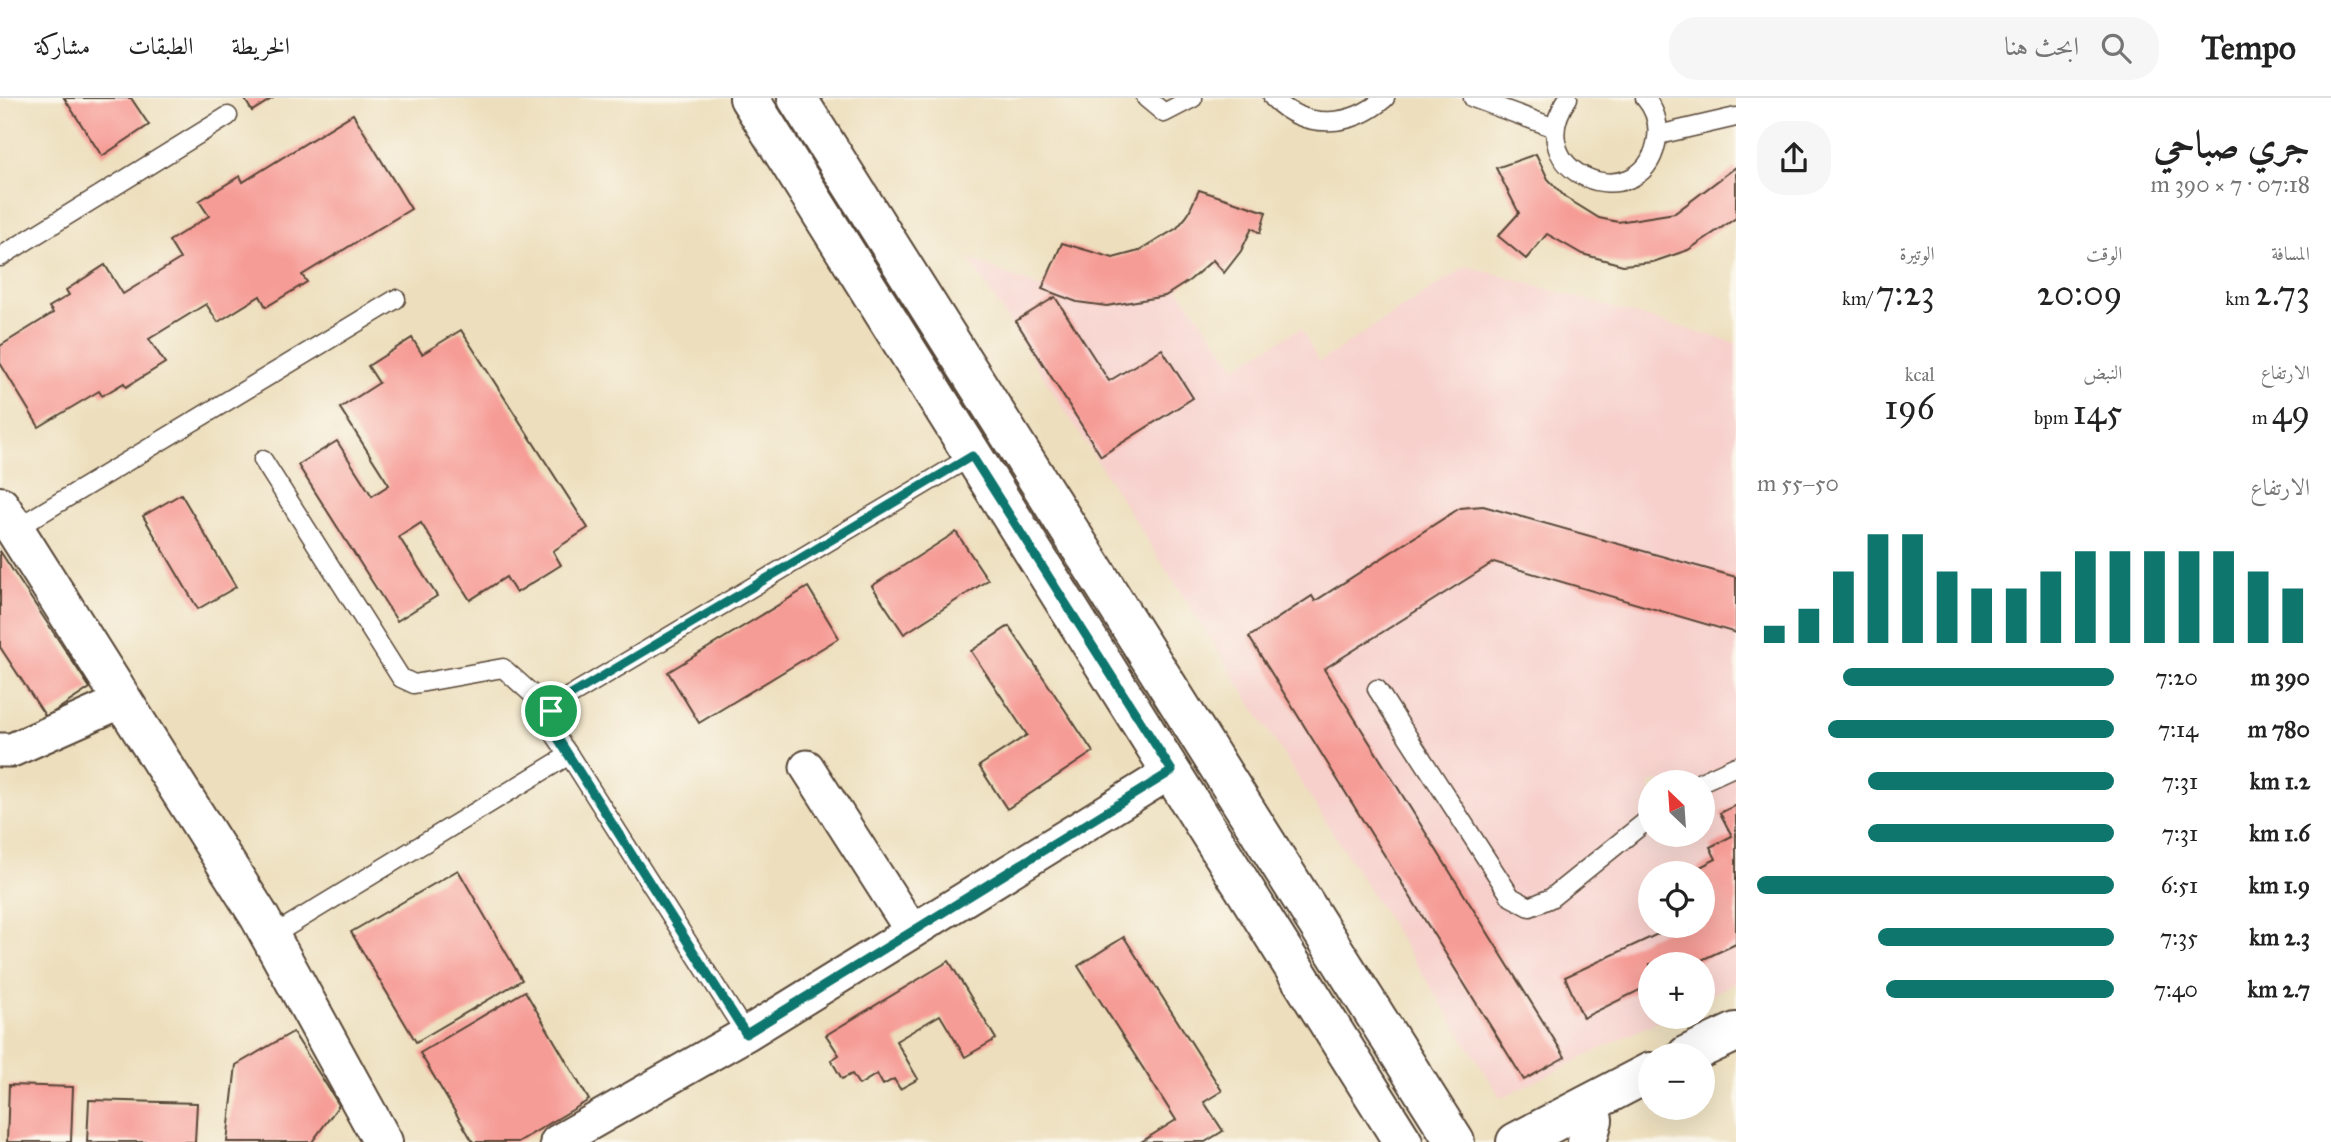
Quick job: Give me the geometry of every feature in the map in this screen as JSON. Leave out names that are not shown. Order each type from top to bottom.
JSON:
[{"type":"main road","points":[[749,98],[1403,1142]]},
{"type":"main road","points":[[797,98],[1455,1142]]},
{"type":"main road","points":[[7,518],[271,937],[383,1142]]},
{"type":"main road","points":[[1077,622],[1115,601]]},
{"type":"main road","points":[[1713,1043],[1736,1032]]},
{"type":"main road","points":[[1516,1142],[1638,1078]]},
{"type":"main road","points":[[1586,1135],[1616,1088]]},
{"type":"street","points":[[0,750],[12,750],[122,701]]},
{"type":"street","points":[[807,767],[912,932]]},
{"type":"street","points":[[557,1142],[746,1034],[1172,771]]},
{"type":"lane","points":[[1146,98],[1164,113],[1193,98]]},
{"type":"lane","points":[[1273,98],[1296,115],[1320,122],[1346,121],[1370,111],[1385,98]]},
{"type":"lane","points":[[1473,98],[1555,128]]},
{"type":"lane","points":[[1568,98],[1559,112],[1555,128],[1563,159],[1573,171],[1602,183],[1619,181],[1646,165],[1654,151],[1658,135],[1657,119],[1645,98]]},
{"type":"lane","points":[[0,257],[228,116]]},
{"type":"lane","points":[[1658,135],[1736,117]]},
{"type":"lane","points":[[7,518],[396,299]]},
{"type":"lane","points":[[551,711],[561,701],[972,456]]},
{"type":"lane","points":[[263,460],[401,678],[414,684],[503,668],[551,711],[552,729],[746,1034]]},
{"type":"lane","points":[[1377,689],[1511,897],[1530,907],[1551,898],[1638,828]]},
{"type":"lane","points":[[271,937],[569,755]]},
{"type":"lane","points":[[1715,776],[1736,766]]},
{"type":"shaded area","points":[[969,259],[1077,302],[1107,306],[1165,296],[1178,288],[1236,366],[1301,328],[1319,362],[1467,266],[1736,343],[1736,982],[1715,993],[1715,952],[1638,952],[1638,1029],[1642,1029],[1501,1098]]},
{"type":"building","points":[[64,98],[131,98],[149,125],[102,156]]},
{"type":"building","points":[[244,98],[273,98],[252,111]]},
{"type":"building","points":[[353,114],[411,209],[302,275],[307,282],[266,307],[260,296],[218,322],[206,304],[149,339],[165,363],[126,387],[124,383],[102,396],[99,391],[39,427],[0,363],[0,346],[53,313],[49,307],[69,295],[66,290],[105,265],[123,294],[180,259],[169,241],[209,216],[199,201],[240,176],[243,182]]},
{"type":"building","points":[[1536,154],[1548,179],[1565,197],[1599,218],[1618,222],[1675,213],[1736,167],[1736,218],[1688,250],[1653,262],[1623,265],[1582,254],[1547,234],[1526,259],[1498,236],[1519,213],[1496,168]]},
{"type":"building","points":[[1199,190],[1266,212],[1260,233],[1252,228],[1241,251],[1224,273],[1213,260],[1190,280],[1165,296],[1107,306],[1077,302],[1042,289],[1062,243],[1113,258],[1139,251],[1177,228],[1187,216]]},
{"type":"building","points":[[1055,297],[1109,381],[1162,349],[1193,398],[1101,456],[1016,321]]},
{"type":"building","points":[[461,330],[588,528],[553,551],[561,565],[516,593],[506,577],[470,600],[421,523],[399,537],[437,596],[397,621],[298,465],[337,441],[372,496],[389,485],[340,408],[379,383],[368,366],[412,338],[422,354]]},
{"type":"building","points":[[181,494],[236,587],[198,609],[143,516]]},
{"type":"building","points":[[1483,506],[1736,577],[1736,633],[1494,562],[1324,669],[1565,1057],[1524,1080],[1249,637],[1312,596],[1315,601],[1460,508]]},
{"type":"building","points":[[956,532],[988,580],[904,634],[872,586]]},
{"type":"building","points":[[0,551],[90,688],[46,717],[0,647]]},
{"type":"building","points":[[808,587],[839,638],[699,723],[668,672]]},
{"type":"building","points":[[1009,626],[1093,752],[1007,809],[979,766],[1027,735],[971,651]]},
{"type":"building","points":[[1736,805],[1736,944],[1715,954],[1638,952],[1638,991],[1583,1018],[1565,977],[1649,938],[1715,938],[1715,861],[1712,861],[1716,859],[1710,847],[1715,847],[1732,836],[1720,813]]},
{"type":"building","points":[[458,870],[522,980],[416,1042],[351,932]]},
{"type":"building","points":[[1124,937],[1222,1091],[1204,1102],[1223,1131],[1205,1142],[1141,1142],[1176,1120],[1078,966]]},
{"type":"building","points":[[949,961],[996,1039],[965,1057],[940,1015],[896,1041],[918,1079],[900,1089],[894,1079],[883,1085],[877,1074],[859,1085],[852,1074],[842,1079],[831,1060],[839,1055],[826,1035]]},
{"type":"building","points":[[525,991],[589,1100],[518,1142],[473,1142],[420,1053]]},
{"type":"building","points":[[293,1032],[339,1105],[312,1142],[227,1142],[236,1065]]},
{"type":"building","points":[[9,1085],[73,1087],[71,1142],[7,1142]]},
{"type":"building","points":[[89,1100],[197,1103],[195,1142],[87,1142]]},
{"type":"route","points":[[972,456],[1172,771],[746,1034],[552,729],[549,719],[551,711],[561,701],[972,456]]}]
